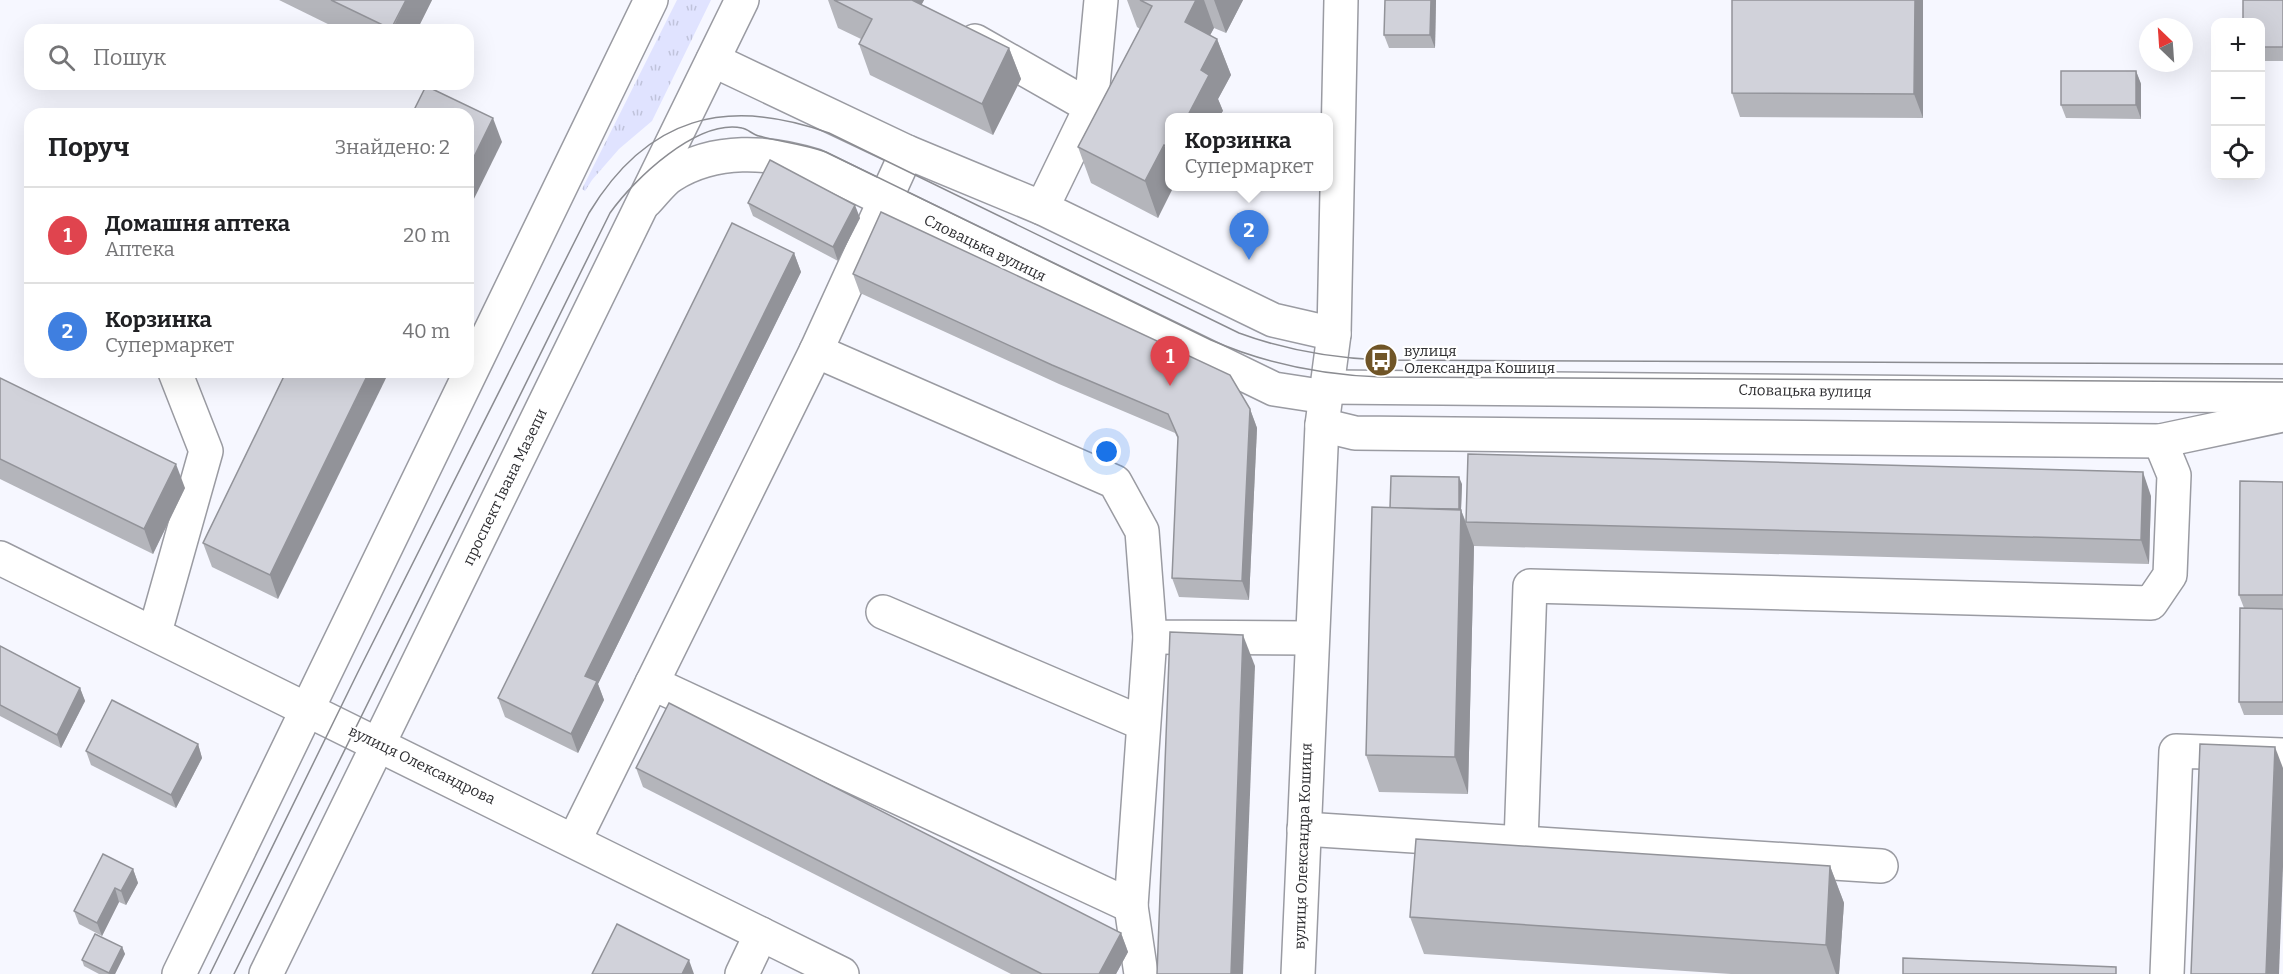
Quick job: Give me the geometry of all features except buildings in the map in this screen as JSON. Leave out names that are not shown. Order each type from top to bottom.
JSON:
[{"type":"main road","points":[[474,365],[651,0]]},
{"type":"main road","name":"проспект Івана Мазепи","points":[[266,974],[646,201],[742,0]]},
{"type":"main road","points":[[1042,208],[1091,107],[1101,0]]},
{"type":"main road","name":"вулиця Олександра Кошиця","points":[[1298,974],[1311,639],[1325,403],[1334,334],[1341,0]]},
{"type":"main road","points":[[948,26],[1091,107]]},
{"type":"main road","points":[[713,60],[907,152],[1042,208],[1273,320],[1334,334]]},
{"type":"main road","points":[[574,841],[816,351],[907,152]]},
{"type":"main road","name":"Словацька вулиця","points":[[646,201],[670,176],[701,161],[735,154],[790,158],[815,166],[1274,389],[1325,403],[2283,396]]},
{"type":"main road","points":[[816,351],[1115,482],[1142,531],[1150,637],[1142,723],[1131,906],[1141,974]]},
{"type":"main road","points":[[155,632],[206,451],[177,378]]},
{"type":"main road","points":[[178,974],[468,378]]},
{"type":"main road","points":[[1325,403],[1355,433],[2160,441],[2283,415]]},
{"type":"main road","points":[[1521,843],[1530,586],[2151,603],[2170,575],[2174,476],[2160,441]]},
{"type":"main road","name":"вулиця Олександрова","points":[[0,558],[155,632],[842,974]]},
{"type":"main road","points":[[883,612],[1142,723]]},
{"type":"main road","points":[[1150,637],[1311,639]]},
{"type":"main road","points":[[652,683],[1131,906]]},
{"type":"main road","points":[[2167,974],[2176,751],[2283,755]]},
{"type":"main road","points":[[1304,829],[1881,866]]},
{"type":"main road","points":[[742,974],[761,934]]},
{"type":"green space","points":[[677,0],[711,0],[652,121],[619,149],[585,191],[582,189]]},
{"type":"tram line","points":[[210,974],[358,672],[589,213],[612,180],[636,155],[663,136],[692,123],[723,117],[756,116],[791,122],[829,133],[1239,333],[1274,344],[1326,355],[1380,360],[2283,364]]},
{"type":"tram line","points":[[234,974],[610,213],[650,169],[668,154],[706,133],[724,128],[742,128],[757,135],[826,152],[1211,340],[1252,356],[1315,371],[1381,377],[2283,382]]},
{"type":"place","name":"Корзинка","points":[[1249,260]]},
{"type":"place","name":"вулиця Олександра Кошиця","points":[[1381,360]]},
{"type":"place","name":"Домашня аптека","points":[[1170,386]]}]
